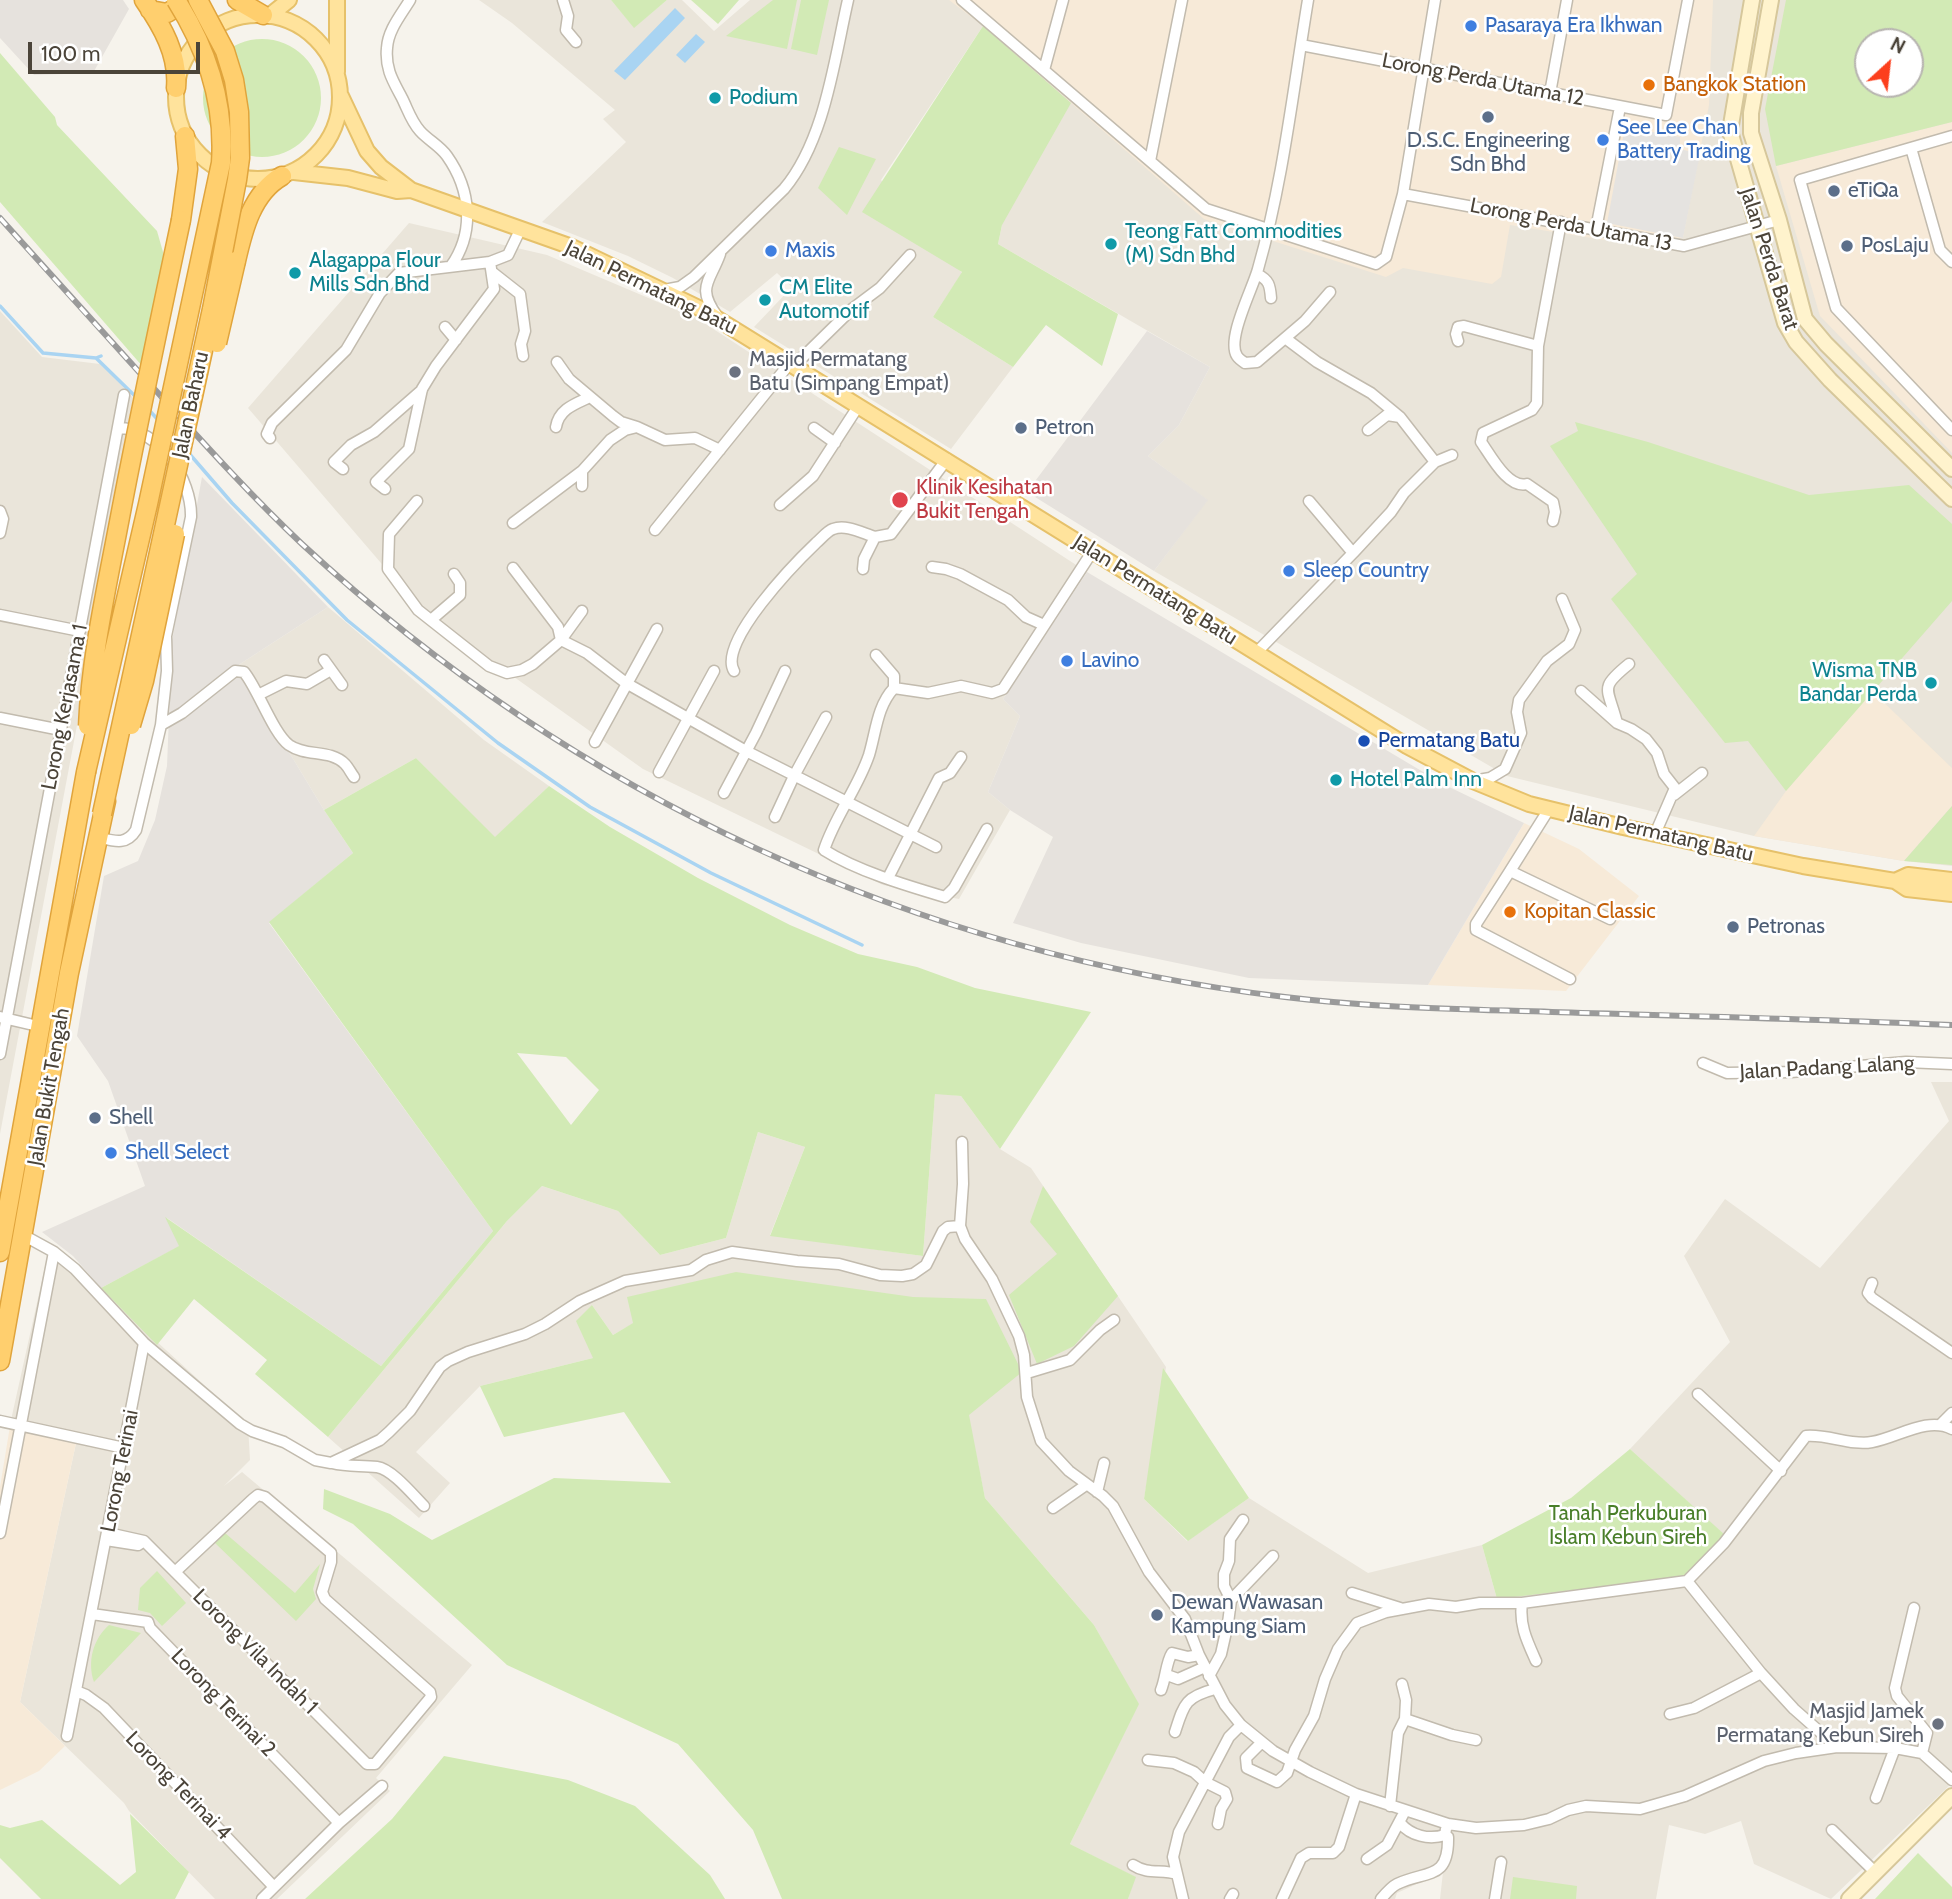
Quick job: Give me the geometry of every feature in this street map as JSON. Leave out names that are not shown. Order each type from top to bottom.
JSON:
[{"type":"highway","name":"Jalan Baharu","points":[[82,793],[154,477],[221,163],[221,123],[213,83],[198,39],[176,0]]},
{"type":"highway","points":[[147,5],[167,13],[189,0]]},
{"type":"highway","name":"Jalan Baharu","points":[[102,814],[212,309],[240,158],[239,112],[230,66],[218,35],[198,0]]},
{"type":"highway","points":[[237,0],[266,16]]},
{"type":"highway","points":[[147,5],[170,46],[177,79],[176,88]]},
{"type":"highway","points":[[86,772],[90,682],[138,421],[181,220],[188,169],[185,136]]},
{"type":"highway","points":[[102,814],[142,691],[187,473],[244,227],[267,188],[288,174]]},
{"type":"highway","name":"Jalan Bukit Tengah","points":[[0,1252],[82,793]]},
{"type":"highway","name":"Jalan Bukit Tengah","points":[[0,1361],[69,973],[102,814]]},
{"type":"main road","points":[[266,16],[289,0]]},
{"type":"main road","points":[[337,0],[337,74],[341,96],[338,117],[326,145],[312,160],[288,174],[251,179],[222,171],[204,160],[185,136],[176,108],[176,88],[181,66],[200,38],[229,20],[266,16],[289,21],[307,32],[322,46],[337,74]]},
{"type":"main road","name":"Jalan Permatang Batu","points":[[341,96],[367,151],[381,167],[411,190],[588,254],[721,321],[1407,746],[1473,781],[1508,797],[1549,809],[1803,866],[1895,881],[1907,889],[1952,894]]},
{"type":"main road","name":"Jalan Permatang Batu","points":[[288,174],[348,178],[397,191],[411,190]]},
{"type":"main road","name":"Jalan Permatang Batu","points":[[1895,881],[1908,875],[1952,880]]},
{"type":"street","points":[[410,0],[390,33],[387,47],[390,78],[403,100],[405,110],[421,133],[447,156],[464,190],[469,211],[461,253],[451,266]]},
{"type":"street","points":[[563,0],[569,16],[566,30],[576,42]]},
{"type":"street","points":[[664,290],[687,283],[711,259],[720,254],[790,182],[817,133],[848,0]]},
{"type":"street","points":[[961,0],[1206,209],[1376,264],[1387,257],[1403,194],[1435,0]]},
{"type":"street","points":[[1044,70],[1062,0]]},
{"type":"street","points":[[1150,161],[1182,0]]},
{"type":"street","points":[[1308,0],[1270,229],[1236,334],[1234,347],[1237,356],[1245,363],[1257,362],[1305,321],[1330,292]]},
{"type":"street","points":[[1550,93],[1567,0]]},
{"type":"street","name":"Lorong Perda Utama 12","points":[[1301,45],[1666,116],[1688,0]]},
{"type":"street","name":"Jalan Perda Barat","points":[[1752,0],[1730,131],[1785,323],[1796,342],[1830,380],[1952,499]]},
{"type":"street","name":"Jalan Perda Barat","points":[[1771,0],[1751,113],[1751,133],[1779,220],[1805,319],[1826,344],[1952,469]]},
{"type":"street","points":[[1596,229],[1620,107]]},
{"type":"street","points":[[1952,136],[1800,180],[1836,308],[1952,430]]},
{"type":"street","points":[[1911,148],[1940,250],[1952,262]]},
{"type":"street","name":"Lorong Perda Utama 13","points":[[1403,194],[1684,246],[1779,220]]},
{"type":"street","points":[[1553,521],[1553,502],[1527,484],[1521,486],[1512,482],[1481,442],[1483,433],[1532,410],[1537,403],[1538,346],[1561,222]]},
{"type":"street","points":[[270,438],[267,434],[272,423],[346,350],[380,293],[400,273],[451,266],[491,267],[508,256],[521,228]]},
{"type":"street","points":[[720,254],[705,286],[705,293],[721,321]]},
{"type":"street","points":[[655,530],[790,363],[803,356],[852,309],[880,288],[910,254]]},
{"type":"street","points":[[343,469],[334,461],[351,445],[384,425],[422,389],[494,289],[491,267]]},
{"type":"street","points":[[491,267],[520,294],[525,331],[521,344],[523,356]]},
{"type":"street","points":[[1257,274],[1267,280],[1270,298]]},
{"type":"street","points":[[445,327],[456,340]]},
{"type":"street","points":[[1458,341],[1458,327],[1464,327],[1538,346]]},
{"type":"street","points":[[1285,338],[1317,362],[1371,393],[1400,417],[1435,462]]},
{"type":"street","points":[[1810,357],[1826,344]]},
{"type":"street","points":[[557,362],[569,379],[621,422],[665,440],[695,438],[720,450]]},
{"type":"street","points":[[385,489],[376,482],[409,449],[422,389]]},
{"type":"street","name":"Lorong Kerjasama 1","points":[[0,1054],[3,1017],[124,396]]},
{"type":"street","points":[[556,427],[558,417],[570,406],[590,397]]},
{"type":"street","points":[[780,505],[813,476],[859,405]]},
{"type":"street","points":[[1368,430],[1387,415],[1400,417]]},
{"type":"street","points":[[513,523],[582,471],[610,440],[625,430],[638,427]]},
{"type":"street","points":[[97,837],[120,842],[132,837],[136,830],[161,725],[167,671],[166,636],[191,517],[187,488],[167,455],[139,431],[118,428]]},
{"type":"street","points":[[814,428],[835,443]]},
{"type":"street","points":[[1256,652],[1391,512],[1404,492],[1435,462],[1452,455]]},
{"type":"street","points":[[734,671],[730,666],[731,657],[739,639],[769,591],[801,556],[832,529],[848,528],[875,537],[891,534],[947,459]]},
{"type":"street","points":[[582,471],[582,486]]},
{"type":"street","points":[[1310,500],[1353,553]]},
{"type":"street","points":[[417,501],[389,534],[388,569],[418,610],[489,666],[507,673],[533,664],[561,640],[582,611]]},
{"type":"street","points":[[0,511],[3,519],[0,533]]},
{"type":"street","points":[[863,569],[864,559],[875,537]]},
{"type":"street","points":[[894,688],[928,693],[961,686],[992,693],[1003,689],[1092,552]]},
{"type":"street","points":[[932,567],[960,574],[1008,600],[1026,617],[1044,625]]},
{"type":"street","points":[[513,568],[558,627],[561,640]]},
{"type":"street","points":[[431,620],[460,595],[460,583],[454,574]]},
{"type":"street","points":[[1473,781],[1490,778],[1505,769],[1521,733],[1517,712],[1518,699],[1547,661],[1569,644],[1575,630],[1562,599]]},
{"type":"street","points":[[0,615],[80,631]]},
{"type":"street","points":[[595,741],[657,629]]},
{"type":"street","points":[[561,640],[587,653],[626,683],[746,751],[936,847]]},
{"type":"street","points":[[876,655],[894,676],[894,688],[887,696],[873,734],[869,755],[824,850],[899,883],[945,897],[954,888],[987,829]]},
{"type":"street","points":[[324,660],[342,685]]},
{"type":"street","points":[[1617,723],[1607,690],[1610,679],[1629,664]]},
{"type":"street","points":[[258,695],[286,681],[306,684],[331,670]]},
{"type":"street","points":[[161,725],[182,713],[235,671],[244,672],[253,682],[287,744],[304,753],[333,757],[344,763],[354,777]]},
{"type":"street","points":[[659,772],[714,671]]},
{"type":"street","points":[[723,793],[785,671]]},
{"type":"street","points":[[1581,691],[1617,723],[1639,733],[1657,753],[1664,774],[1675,788],[1655,834]]},
{"type":"street","points":[[775,817],[826,717]]},
{"type":"street","points":[[0,718],[61,730]]},
{"type":"street","points":[[888,878],[939,778],[950,773],[961,757]]},
{"type":"street","points":[[1674,795],[1702,773]]},
{"type":"street","points":[[1549,809],[1476,924],[1476,930],[1570,979]]},
{"type":"street","points":[[1510,871],[1610,919]]},
{"type":"street","points":[[3,1017],[42,1027]]},
{"type":"street","name":"Jalan Padang Lalang","points":[[1703,1063],[1727,1073],[1791,1072],[1906,1062],[1952,1064]]},
{"type":"street","points":[[962,1142],[960,1226],[1014,1322],[1024,1354],[1027,1397],[1041,1441],[1057,1460],[1113,1506],[1149,1572],[1185,1619],[1215,1689],[1241,1725],[1261,1743],[1290,1762],[1356,1794],[1448,1824],[1476,1828],[1510,1827],[1549,1819],[1568,1810],[1586,1807],[1640,1809],[1685,1796],[1764,1761],[1837,1747],[1895,1748],[1922,1753],[1952,1780]]},
{"type":"street","points":[[331,1463],[380,1440],[410,1411],[440,1367],[449,1361],[468,1352],[485,1349],[525,1334],[580,1301],[625,1281],[691,1270],[706,1260],[732,1252],[839,1264],[880,1275],[902,1276],[913,1274],[926,1265],[943,1231],[948,1227],[960,1226]]},
{"type":"street","points":[[23,1235],[54,1252],[75,1269],[144,1343],[240,1424],[284,1442],[315,1460],[351,1468],[377,1467],[386,1470],[424,1506]]},
{"type":"street","points":[[0,1533],[54,1252]]},
{"type":"street","points":[[1872,1283],[1868,1293],[1872,1298],[1952,1353]]},
{"type":"street","points":[[1027,1373],[1070,1360],[1114,1320]]},
{"type":"street","name":"Lorong Terinai","points":[[67,1736],[144,1343]]},
{"type":"street","points":[[1698,1394],[1781,1471]]},
{"type":"street","points":[[1941,1424],[1952,1413]]},
{"type":"street","points":[[0,1421],[124,1448]]},
{"type":"street","points":[[1261,1743],[1246,1758],[1247,1768],[1278,1782],[1287,1773],[1314,1716],[1330,1666],[1349,1633],[1357,1623],[1367,1618],[1400,1608],[1429,1604],[1457,1606],[1480,1602],[1522,1603],[1687,1581],[1724,1543],[1806,1436],[1869,1443],[1913,1429],[1941,1424],[1952,1429]]},
{"type":"street","points":[[1097,1492],[1104,1463]]},
{"type":"street","points":[[1052,1508],[1086,1485]]},
{"type":"street","name":"Lorong Vila Indah 1","points":[[107,1536],[144,1541],[175,1572],[367,1764],[375,1764],[432,1697],[430,1692],[325,1599],[322,1592],[331,1553],[265,1497],[258,1495],[175,1572]]},
{"type":"street","points":[[1231,1600],[1224,1586],[1224,1574],[1229,1561],[1230,1539],[1242,1520]]},
{"type":"street","points":[[1167,1675],[1178,1679],[1207,1672],[1224,1644],[1231,1600],[1273,1556]]},
{"type":"street","points":[[1687,1581],[1761,1673],[1794,1709],[1837,1747]]},
{"type":"street","points":[[1352,1593],[1400,1608]]},
{"type":"street","points":[[1522,1603],[1522,1628],[1535,1661]]},
{"type":"street","points":[[1914,1608],[1895,1688],[1897,1696],[1927,1733],[1922,1753]]},
{"type":"street","name":"Lorong Terinai 2","points":[[92,1614],[148,1622],[150,1628],[339,1822]]},
{"type":"street","points":[[1161,1690],[1167,1675],[1168,1659],[1172,1653],[1188,1657],[1199,1655]]},
{"type":"street","points":[[1670,1714],[1694,1708],[1761,1673]]},
{"type":"street","points":[[1390,1806],[1398,1733],[1405,1718],[1406,1700],[1402,1684]]},
{"type":"street","points":[[1175,1732],[1182,1709],[1190,1698],[1215,1689]]},
{"type":"street","name":"Lorong Terinai 4","points":[[76,1691],[104,1708],[274,1887]]},
{"type":"street","points":[[1405,1718],[1452,1735],[1476,1740]]},
{"type":"street","points":[[1183,1899],[1173,1857],[1179,1832],[1229,1737],[1241,1725]]},
{"type":"street","points":[[1876,1798],[1895,1748]]},
{"type":"street","points":[[1147,1760],[1174,1763],[1225,1792],[1227,1799],[1221,1809],[1218,1824]]},
{"type":"street","points":[[262,1899],[339,1822],[383,1786]]},
{"type":"street","points":[[1282,1899],[1301,1858],[1309,1853],[1333,1853],[1339,1847],[1356,1794]]},
{"type":"street","points":[[1849,1899],[1952,1796]]},
{"type":"street","points":[[1367,1858],[1387,1845],[1405,1811]]},
{"type":"street","points":[[1400,1823],[1407,1830],[1420,1835],[1435,1838],[1445,1835]]},
{"type":"street","points":[[1381,1899],[1394,1885],[1434,1874],[1440,1869],[1447,1855],[1448,1837],[1445,1835],[1448,1824]]},
{"type":"street","points":[[1832,1830],[1876,1872]]},
{"type":"street","points":[[1495,1899],[1501,1862]]},
{"type":"street","points":[[1133,1865],[1147,1872],[1167,1871],[1177,1874]]},
{"type":"shaded area","points":[[0,0],[123,0],[129,9],[93,73],[34,75],[0,38]]},
{"type":"shaded area","points":[[479,0],[611,0],[634,27],[667,0],[682,0],[714,31],[750,0],[1952,0],[1952,866],[1904,861],[1754,836],[1507,776],[1154,571],[1207,500],[1148,456],[1179,425],[1210,367],[998,244],[1002,225],[983,26],[881,180],[962,273],[933,317],[1013,367],[951,449],[754,327],[792,287],[777,273],[730,312],[673,278],[628,256],[542,222],[626,142],[603,119],[615,110],[512,23]]},
{"type":"shaded area","points":[[949,0],[1713,0],[1709,105],[1683,238],[1604,240],[1510,225],[1501,277],[1492,284],[1403,268],[1386,277],[1204,219],[983,26]]},
{"type":"shaded area","points":[[1952,122],[1952,453],[1820,316],[1776,166]]},
{"type":"shaded area","points":[[1625,127],[1680,137],[1680,149],[1700,154],[1683,238],[1607,223]]},
{"type":"shaded area","points":[[409,223],[547,255],[698,319],[1087,572],[1003,699],[1020,716],[988,792],[1010,810],[959,899],[883,885],[643,769],[423,612],[248,408]]},
{"type":"shaded area","points":[[0,311],[42,357],[100,364],[133,398],[82,680],[78,720],[0,1134]]},
{"type":"shaded area","points":[[1147,331],[1210,367],[1179,425],[1148,456],[1208,500],[1154,571],[1027,492]]},
{"type":"shaded area","points":[[202,477],[328,607],[237,666],[353,853],[269,923],[493,1231],[381,1366],[167,1218],[180,1246],[101,1288],[73,1256],[42,1232],[145,1186],[108,1081],[77,1036],[104,876],[138,861],[155,820],[167,766],[172,641]]},
{"type":"shaded area","points":[[1087,572],[1445,785],[1524,823],[1428,985],[1249,978],[1081,943],[1013,923],[1053,837],[1010,810],[988,792],[1020,716],[1003,699]]},
{"type":"shaded area","points":[[328,607],[484,740],[549,786],[495,838],[416,758],[324,810],[237,666]]},
{"type":"shaded area","points":[[1872,691],[1952,768],[1952,806],[1904,861],[1754,836],[1786,791]]},
{"type":"shaded area","points":[[1524,823],[1579,849],[1639,896],[1566,991],[1428,985]]},
{"type":"shaded area","points":[[1931,1082],[1952,1082],[1952,1783],[1831,1899],[1754,1864],[1741,1821],[1705,1834],[1669,1825],[1656,1899],[1440,1899],[1443,1872],[1397,1893],[1395,1899],[1128,1899],[1135,1877],[1070,1844],[1138,1704],[1094,1625],[985,1498],[968,1415],[986,1299],[628,1297],[634,1323],[613,1335],[592,1305],[593,1358],[480,1386],[416,1452],[450,1483],[419,1518],[328,1437],[507,1221],[542,1186],[618,1211],[660,1255],[726,1238],[758,1132],[805,1147],[770,1235],[923,1256],[935,1093],[961,1096],[1000,1149],[1031,1168],[1166,1367],[1144,1499],[1187,1541],[1249,1498],[1368,1573],[1482,1545],[1497,1599],[1724,1535],[1630,1449],[1730,1342],[1684,1256],[1725,1199],[1820,1268],[1949,1121]]},
{"type":"shaded area","points":[[50,1244],[248,1425],[250,1460],[224,1486],[242,1472],[472,1665],[376,1778],[390,1791],[277,1899],[215,1899],[124,1803],[20,1702],[78,1434],[11,1420]]},
{"type":"shaded area","points":[[11,1420],[78,1434],[20,1702],[65,1746],[39,1771],[0,1790],[0,1487]]},
{"type":"green space","points":[[611,0],[667,0],[634,28]]},
{"type":"green space","points":[[691,0],[739,0],[718,24]]},
{"type":"green space","points":[[773,0],[797,0],[787,49],[726,36]]},
{"type":"green space","points":[[801,0],[829,0],[817,55],[791,49]]},
{"type":"green space","points":[[1786,0],[1952,0],[1952,122],[1776,166],[1765,109]]},
{"type":"green space","points":[[983,26],[1071,103],[1002,225],[998,244],[1118,314],[1102,366],[1046,325],[1013,367],[933,317],[962,272],[862,212]]},
{"type":"green space","points":[[262,39],[285,43],[304,56],[317,75],[321,98],[317,121],[304,140],[285,153],[262,157],[239,153],[220,140],[207,121],[203,98],[207,75],[220,56],[239,43]]},
{"type":"green space","points":[[0,53],[55,117],[57,125],[157,231],[165,259],[143,367],[0,202]]},
{"type":"green space","points":[[839,147],[876,159],[847,215],[818,188]]},
{"type":"green space","points":[[1575,422],[1648,442],[1809,495],[1909,485],[1952,524],[1952,601],[1786,791],[1748,741],[1725,743],[1611,599],[1637,574],[1550,446],[1578,431]]},
{"type":"green space","points":[[416,758],[495,837],[549,786],[610,827],[698,878],[790,925],[858,954],[917,967],[975,988],[1091,1012],[1000,1149],[961,1096],[935,1094],[923,1256],[770,1236],[805,1147],[758,1132],[726,1238],[660,1255],[618,1211],[542,1186],[507,1221],[328,1437],[255,1374],[267,1360],[194,1299],[157,1345],[101,1288],[179,1246],[165,1217],[381,1366],[493,1231],[269,922],[353,853],[324,810]],"holes":[[[517,1053],[566,1057],[599,1090],[571,1125]]]},
{"type":"green space","points":[[1952,806],[1952,865],[1904,861]]},
{"type":"green space","points":[[1043,1186],[1118,1296],[1074,1346],[1037,1364],[1009,1295],[1057,1254],[1030,1222]]},
{"type":"green space","points":[[736,1272],[913,1297],[986,1299],[1022,1372],[969,1415],[985,1498],[1094,1625],[1139,1704],[1070,1844],[1136,1877],[1128,1899],[782,1899],[753,1830],[678,1744],[507,1665],[353,1524],[323,1509],[324,1489],[390,1514],[432,1540],[554,1478],[671,1483],[624,1412],[504,1437],[480,1386],[593,1358],[576,1321],[592,1305],[613,1335],[633,1323],[627,1297]]},
{"type":"green space","points":[[1163,1368],[1249,1498],[1188,1541],[1144,1499]]},
{"type":"green space","name":"Tanah Perkuburan Islam Kebun Sireh","points":[[1630,1449],[1725,1535],[1682,1577],[1497,1599],[1482,1545],[1571,1498]]},
{"type":"green space","points":[[225,1533],[295,1593],[320,1564],[313,1589],[316,1599],[296,1621],[215,1543]]},
{"type":"green space","points":[[157,1571],[186,1603],[162,1626],[150,1613],[138,1610],[140,1588]]},
{"type":"green space","points":[[109,1625],[141,1633],[94,1682],[91,1667],[93,1651],[99,1637]]},
{"type":"green space","points":[[444,1756],[568,1780],[635,1806],[710,1875],[725,1899],[305,1899],[392,1819]]},
{"type":"green space","points":[[130,1814],[189,1872],[175,1899],[41,1899],[0,1858],[0,1825],[10,1828],[42,1820],[120,1885],[136,1872]]},
{"type":"green space","points":[[1918,1853],[1952,1887],[1952,1899],[1875,1899]]},
{"type":"green space","points":[[1513,1877],[1577,1886],[1576,1899],[1510,1899]]},
{"type":"water","points":[[675,8],[685,18],[625,80],[614,71]]},
{"type":"water","points":[[696,34],[705,42],[685,63],[676,55]]},
{"type":"waterway","points":[[0,306],[43,353],[96,358],[101,356]]},
{"type":"waterway","points":[[96,358],[136,397]]},
{"type":"waterway","points":[[149,410],[160,422]]},
{"type":"waterway","points":[[187,451],[232,503],[347,620],[498,743],[590,807],[711,873],[862,945]]},
{"type":"railway","points":[[0,218],[262,505],[302,544],[408,634],[519,715],[636,787],[758,849],[884,901],[1014,943],[1148,975],[1285,997],[1419,1008],[1952,1025]]},
{"type":"place","name":"Pasaraya Era Ikhwan","points":[[1471,26]]},
{"type":"place","name":"Bangkok Station","points":[[1649,85]]},
{"type":"place","name":"Podium","points":[[715,98]]},
{"type":"place","name":"D.S.C. Engineering Sdn Bhd","points":[[1488,117]]},
{"type":"place","name":"See Lee Chan Battery Trading","points":[[1603,140]]},
{"type":"place","name":"eTiQa","points":[[1834,191]]},
{"type":"place","name":"Teong Fatt Commodities (M) Sdn Bhd","points":[[1111,244]]},
{"type":"place","name":"PosLaju","points":[[1847,246]]},
{"type":"place","name":"Maxis","points":[[771,251]]},
{"type":"place","name":"Alagappa Flour Mills Sdn Bhd","points":[[295,273]]},
{"type":"place","name":"CM Elite Automotif","points":[[765,300]]},
{"type":"place","name":"Masjid Permatang Batu (Simpang Empat)","points":[[735,372]]},
{"type":"place","name":"Petron","points":[[1021,428]]},
{"type":"place","name":"Klinik Kesihatan Bukit Tengah","points":[[900,500]]},
{"type":"place","name":"Sleep Country","points":[[1289,571]]},
{"type":"place","name":"Lavino","points":[[1067,661]]},
{"type":"place","name":"Wisma TNB Bandar Perda","points":[[1931,683]]},
{"type":"place","name":"Permatang Batu","points":[[1364,741]]},
{"type":"place","name":"Hotel Palm Inn","points":[[1336,780]]},
{"type":"place","name":"Kopitan Classic","points":[[1510,912]]},
{"type":"place","name":"Petronas","points":[[1733,927]]},
{"type":"place","name":"Shell","points":[[95,1118]]},
{"type":"place","name":"Shell Select","points":[[111,1153]]},
{"type":"place","name":"Dewan Wawasan Kampung Siam","points":[[1157,1615]]},
{"type":"place","name":"Masjid Jamek Permatang Kebun Sireh","points":[[1938,1724]]}]
